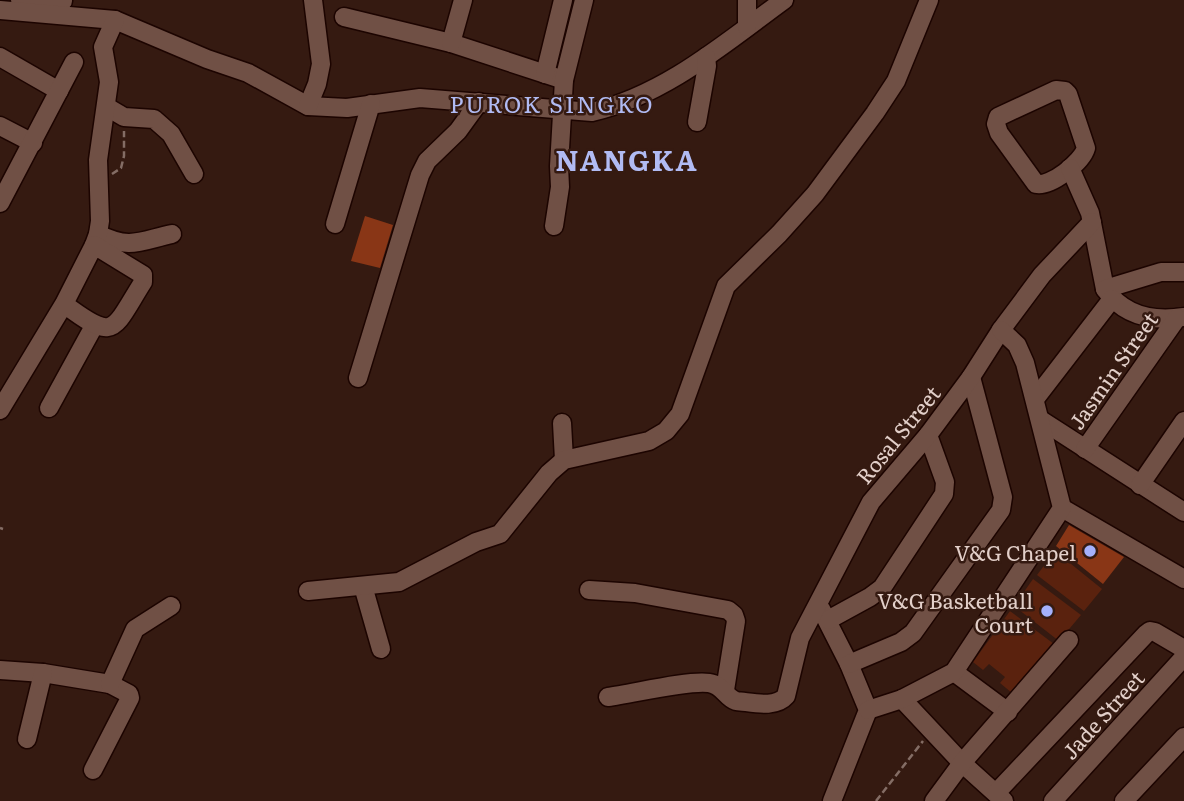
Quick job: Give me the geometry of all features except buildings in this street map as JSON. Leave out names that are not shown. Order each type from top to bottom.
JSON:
[{"type":"street","points":[[20,0],[63,1]]},
{"type":"street","points":[[308,106],[321,64],[313,0]]},
{"type":"street","points":[[452,43],[463,0]]},
{"type":"street","points":[[545,74],[563,0]]},
{"type":"street","points":[[554,226],[560,187],[564,80],[584,0]]},
{"type":"street","points":[[747,0],[747,27]]},
{"type":"street","points":[[0,10],[115,20],[207,59],[248,73],[308,106],[347,108],[420,98],[592,112],[620,106],[645,94],[706,57],[783,0]]},
{"type":"street","points":[[308,591],[399,582],[476,542],[500,534],[549,473],[564,460],[649,441],[666,431],[680,414],[726,286],[815,194],[875,113],[896,81],[929,0]]},
{"type":"street","points":[[344,17],[452,43],[564,80]]},
{"type":"street","points":[[0,410],[64,304],[96,239],[98,160],[109,82],[103,47],[115,20]]},
{"type":"street","points":[[0,57],[59,91]]},
{"type":"street","points":[[697,122],[707,66],[706,57]]},
{"type":"street","points":[[0,203],[74,62]]},
{"type":"street","points":[[1056,90],[1065,91],[1086,149],[1070,168],[1048,184],[1036,184],[999,133],[996,124],[998,117],[1056,90]]},
{"type":"street","points":[[358,378],[420,175],[427,161],[458,131],[479,102]]},
{"type":"street","points":[[335,224],[371,104]]},
{"type":"street","points":[[107,107],[124,117],[155,119],[171,134],[194,174]]},
{"type":"street","points":[[0,126],[33,143]]},
{"type":"street","points":[[1070,168],[1090,213],[1109,294],[1127,312],[1141,316],[1180,317]]},
{"type":"street","name":"Rosal Street","points":[[725,690],[730,699],[736,701],[774,704],[786,696],[800,638],[871,502],[928,435],[1042,275],[1092,222]]},
{"type":"street","points":[[96,239],[130,244],[172,233]]},
{"type":"street","points":[[64,304],[94,326],[108,328],[117,325],[143,282],[143,275],[96,239]]},
{"type":"street","points":[[1035,399],[1109,294],[1161,272],[1184,272]]},
{"type":"street","name":"Jasmin Street","points":[[1085,449],[1180,317]]},
{"type":"street","points":[[49,408],[94,326]]},
{"type":"street","points":[[1001,330],[1017,345],[1041,420],[1062,508],[1184,579]]},
{"type":"street","points":[[849,664],[901,642],[913,633],[1002,510],[1003,497],[971,377]]},
{"type":"street","points":[[1041,420],[1184,512]]},
{"type":"street","points":[[1140,485],[1184,421]]},
{"type":"street","points":[[562,423],[564,460]]},
{"type":"street","points":[[828,620],[881,588],[944,494],[945,482],[928,435]]},
{"type":"street","points":[[868,710],[902,699],[954,672],[1062,508]]},
{"type":"street","points":[[363,586],[381,649]]},
{"type":"street","points":[[589,590],[635,593],[728,611],[734,615],[736,621],[725,690],[710,683],[690,684],[608,698]]},
{"type":"street","points":[[817,604],[828,620],[868,710],[832,801]]},
{"type":"street","points":[[110,684],[135,629],[171,606]]},
{"type":"street","points":[[902,699],[962,763],[1000,797],[1146,634],[1155,632],[1184,649]]},
{"type":"street","points":[[934,801],[962,763],[1069,640]]},
{"type":"street","name":"Jade Street","points":[[1053,801],[1184,657]]},
{"type":"street","points":[[0,670],[43,673],[110,684],[129,694],[130,698],[93,770]]},
{"type":"street","points":[[954,672],[1008,712]]},
{"type":"street","points":[[27,739],[43,673]]},
{"type":"street","points":[[1124,801],[1184,737]]},
{"type":"path","points":[[98,179],[121,169],[124,156],[124,117]]},
{"type":"path","points":[[876,801],[932,731]]},
{"type":"shaded area","points":[[1055,551],[1102,589],[1084,611],[1037,575]]},
{"type":"shaded area","name":"V&G Basketball Court","points":[[1033,579],[1081,615],[1059,641],[1014,606]]},
{"type":"shaded area","points":[[1010,611],[1054,644],[1012,693],[1000,683],[1005,677],[989,664],[983,670],[973,662]]},
{"type":"place","name":"V&G Chapel","points":[[1090,551]]},
{"type":"place","name":"V&G Basketball Court","points":[[1047,611]]},
{"type":"district","name":"PUROK SINGKO","points":[[552,103]]},
{"type":"district","name":"NANGKA","points":[[627,159]]}]
